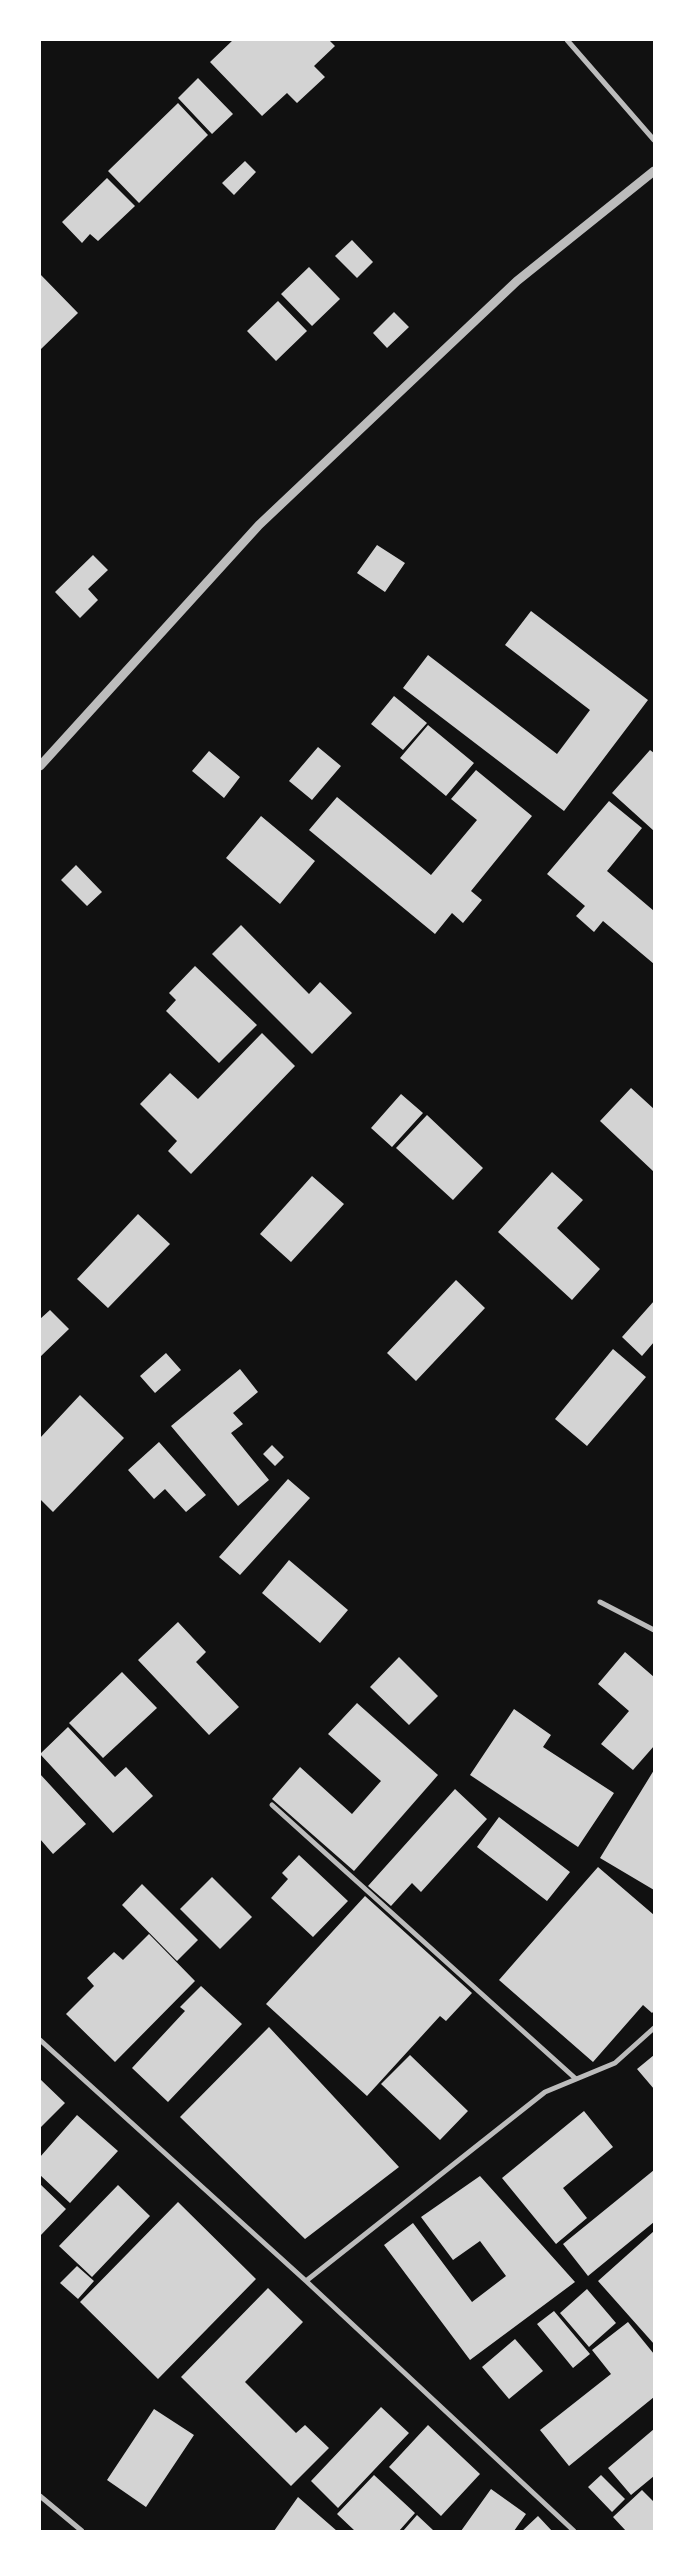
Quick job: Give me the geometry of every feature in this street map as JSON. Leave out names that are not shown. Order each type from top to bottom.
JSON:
[{"type":"street","points":[[567,40],[654,140]]},
{"type":"street","points":[[40,766],[259,525],[517,281],[654,171]]},
{"type":"street","points":[[600,1602],[654,1630]]},
{"type":"street","points":[[272,1805],[576,2079]]},
{"type":"street","points":[[306,2281],[545,2092],[615,2063],[654,2028]]},
{"type":"street","points":[[40,2040],[306,2281],[574,2531]]},
{"type":"street","points":[[40,2496],[82,2531]]},
{"type":"building","points":[[233,40],[329,40],[335,46],[314,66],[325,77],[297,103],[287,93],[262,116],[210,62]]},
{"type":"building","points":[[198,78],[233,114],[212,134],[178,98]]},
{"type":"building","points":[[178,103],[208,135],[139,203],[108,171]]},
{"type":"building","points":[[245,161],[256,172],[234,195],[222,183]]},
{"type":"building","points":[[107,178],[135,206],[98,241],[90,234],[82,243],[62,222]]},
{"type":"building","points":[[352,240],[373,262],[357,278],[335,256]]},
{"type":"building","points":[[309,267],[340,299],[312,326],[281,294]]},
{"type":"building","points":[[40,274],[78,313],[40,350]]},
{"type":"building","points":[[278,301],[307,331],[276,361],[247,331]]},
{"type":"building","points":[[394,312],[409,327],[387,348],[373,333]]},
{"type":"building","points":[[377,545],[405,563],[385,592],[357,573]]},
{"type":"building","points":[[93,555],[108,570],[88,589],[98,600],[80,618],[55,592]]},
{"type":"building","points":[[531,611],[648,700],[564,811],[403,688],[428,655],[557,754],[590,710],[505,645]]},
{"type":"building","points":[[394,696],[427,723],[403,750],[371,724]]},
{"type":"building","points":[[428,725],[474,763],[446,796],[400,758]]},
{"type":"building","points":[[318,747],[341,766],[312,800],[289,781]]},
{"type":"building","points":[[650,750],[654,753],[654,831],[612,793]]},
{"type":"building","points":[[209,751],[240,777],[224,798],[192,771]]},
{"type":"building","points":[[476,770],[532,816],[471,891],[482,900],[463,923],[452,913],[435,934],[309,830],[337,797],[431,875],[477,820],[451,799]]},
{"type":"building","points":[[609,801],[642,828],[607,871],[654,911],[654,964],[603,921],[594,932],[576,916],[585,906],[547,874]]},
{"type":"building","points":[[261,816],[315,861],[280,904],[226,858]]},
{"type":"building","points":[[76,865],[102,892],[87,906],[61,880]]},
{"type":"building","points":[[241,925],[309,994],[320,982],[352,1013],[312,1054],[212,954]]},
{"type":"building","points":[[195,966],[257,1025],[219,1063],[166,1011],[176,1000],[169,993]]},
{"type":"building","points":[[262,1033],[295,1066],[191,1174],[168,1151],[177,1141],[140,1104],[170,1073],[198,1099]]},
{"type":"building","points":[[631,1088],[654,1109],[654,1172],[600,1121]]},
{"type":"building","points":[[401,1094],[423,1113],[392,1147],[371,1128]]},
{"type":"building","points":[[427,1115],[483,1168],[453,1200],[396,1148]]},
{"type":"building","points":[[552,1172],[583,1200],[557,1228],[600,1269],[572,1300],[498,1232]]},
{"type":"building","points":[[312,1176],[344,1204],[291,1262],[260,1234]]},
{"type":"building","points":[[138,1214],[170,1244],[108,1308],[77,1279]]},
{"type":"building","points":[[456,1280],[485,1308],[416,1381],[387,1353]]},
{"type":"building","points":[[654,1301],[654,1342],[642,1356],[622,1337]]},
{"type":"building","points":[[50,1310],[69,1329],[40,1357],[40,1319]]},
{"type":"building","points":[[613,1349],[646,1377],[587,1446],[555,1419]]},
{"type":"building","points":[[166,1353],[181,1370],[155,1393],[140,1376]]},
{"type":"building","points":[[240,1369],[258,1392],[233,1413],[243,1424],[231,1433],[269,1480],[238,1506],[171,1426]]},
{"type":"building","points":[[80,1395],[124,1438],[53,1512],[40,1499],[40,1438]]},
{"type":"building","points":[[159,1442],[206,1495],[186,1512],[165,1489],[154,1499],[128,1470]]},
{"type":"building","points":[[272,1445],[284,1457],[275,1466],[263,1454]]},
{"type":"building","points":[[288,1479],[310,1498],[240,1575],[219,1557]]},
{"type":"building","points":[[289,1560],[348,1610],[320,1643],[262,1593]]},
{"type":"building","points":[[178,1622],[206,1652],[196,1662],[239,1707],[209,1735],[138,1660]]},
{"type":"building","points":[[625,1652],[654,1677],[654,1746],[633,1770],[601,1744],[629,1711],[598,1684]]},
{"type":"building","points":[[399,1657],[438,1696],[409,1725],[370,1687]]},
{"type":"building","points":[[122,1672],[157,1708],[103,1758],[69,1723]]},
{"type":"building","points":[[357,1703],[438,1775],[354,1871],[272,1799],[300,1767],[352,1814],[381,1781],[328,1734]]},
{"type":"building","points":[[514,1709],[551,1735],[543,1747],[614,1793],[578,1847],[470,1775]]},
{"type":"building","points":[[68,1727],[115,1777],[126,1767],[153,1796],[113,1833],[40,1754]]},
{"type":"building","points":[[654,1770],[654,1890],[600,1858]]},
{"type":"building","points":[[40,1774],[86,1824],[53,1854],[40,1839]]},
{"type":"building","points":[[455,1789],[487,1819],[421,1892],[412,1883],[391,1906],[368,1886]]},
{"type":"building","points":[[499,1817],[570,1872],[547,1901],[477,1847]]},
{"type":"building","points":[[299,1855],[348,1901],[313,1937],[271,1898],[288,1879],[282,1873]]},
{"type":"building","points":[[598,1867],[654,1915],[654,2011],[652,2013],[643,2005],[593,2062],[499,1980]]},
{"type":"building","points":[[212,1877],[252,1917],[220,1949],[180,1909]]},
{"type":"building","points":[[142,1884],[198,1940],[177,1961],[122,1905]]},
{"type":"building","points":[[365,1896],[472,1993],[446,2021],[440,2016],[367,2096],[266,2004]]},
{"type":"building","points":[[149,1934],[195,1981],[115,2062],[66,2014],[94,1986],[87,1978],[114,1952],[123,1960]]},
{"type":"building","points":[[201,1986],[242,2024],[168,2102],[132,2068],[185,2011],[180,2007]]},
{"type":"building","points":[[269,2027],[399,2167],[305,2239],[180,2117]]},
{"type":"building","points":[[410,2055],[468,2111],[440,2140],[381,2084]]},
{"type":"building","points":[[654,2055],[654,2089],[637,2069]]},
{"type":"building","points":[[40,2079],[65,2103],[40,2128]]},
{"type":"building","points":[[584,2111],[613,2147],[563,2188],[587,2218],[556,2244],[502,2178]]},
{"type":"building","points":[[77,2115],[118,2151],[70,2203],[40,2175],[40,2157]]},
{"type":"building","points":[[654,2170],[654,2222],[588,2276],[563,2244]]},
{"type":"building","points":[[480,2176],[575,2282],[470,2360],[384,2245],[413,2223],[472,2302],[506,2276],[480,2241],[453,2260],[421,2217]]},
{"type":"building","points":[[40,2184],[66,2209],[40,2236]]},
{"type":"building","points":[[118,2185],[150,2216],[92,2277],[59,2246]]},
{"type":"building","points":[[178,2202],[256,2279],[158,2379],[80,2302]]},
{"type":"building","points":[[654,2231],[654,2344],[598,2281]]},
{"type":"building","points":[[77,2266],[94,2281],[78,2299],[60,2283]]},
{"type":"building","points":[[268,2288],[303,2322],[245,2382],[296,2433],[305,2425],[329,2448],[291,2486],[181,2377]]},
{"type":"building","points":[[587,2289],[616,2323],[589,2347],[560,2313]]},
{"type":"building","points":[[554,2311],[590,2354],[573,2368],[537,2324]]},
{"type":"building","points":[[628,2322],[654,2354],[654,2397],[569,2466],[540,2430],[611,2374],[592,2350]]},
{"type":"building","points":[[515,2339],[543,2371],[509,2399],[482,2367]]},
{"type":"building","points":[[381,2407],[409,2433],[338,2508],[311,2481]]},
{"type":"building","points":[[154,2409],[194,2435],[146,2507],[107,2480]]},
{"type":"building","points":[[428,2425],[480,2474],[441,2516],[389,2467]]},
{"type":"building","points":[[654,2429],[654,2476],[631,2495],[608,2468]]},
{"type":"building","points":[[374,2475],[415,2513],[399,2531],[355,2531],[337,2514]]},
{"type":"building","points":[[601,2475],[625,2499],[612,2512],[588,2487]]},
{"type":"building","points":[[491,2489],[526,2514],[514,2531],[461,2531]]},
{"type":"building","points":[[642,2490],[654,2502],[654,2531],[626,2531],[613,2517]]},
{"type":"building","points":[[298,2497],[337,2531],[274,2531]]},
{"type":"building","points":[[417,2515],[434,2531],[403,2531]]},
{"type":"building","points":[[538,2516],[552,2531],[522,2531]]}]
